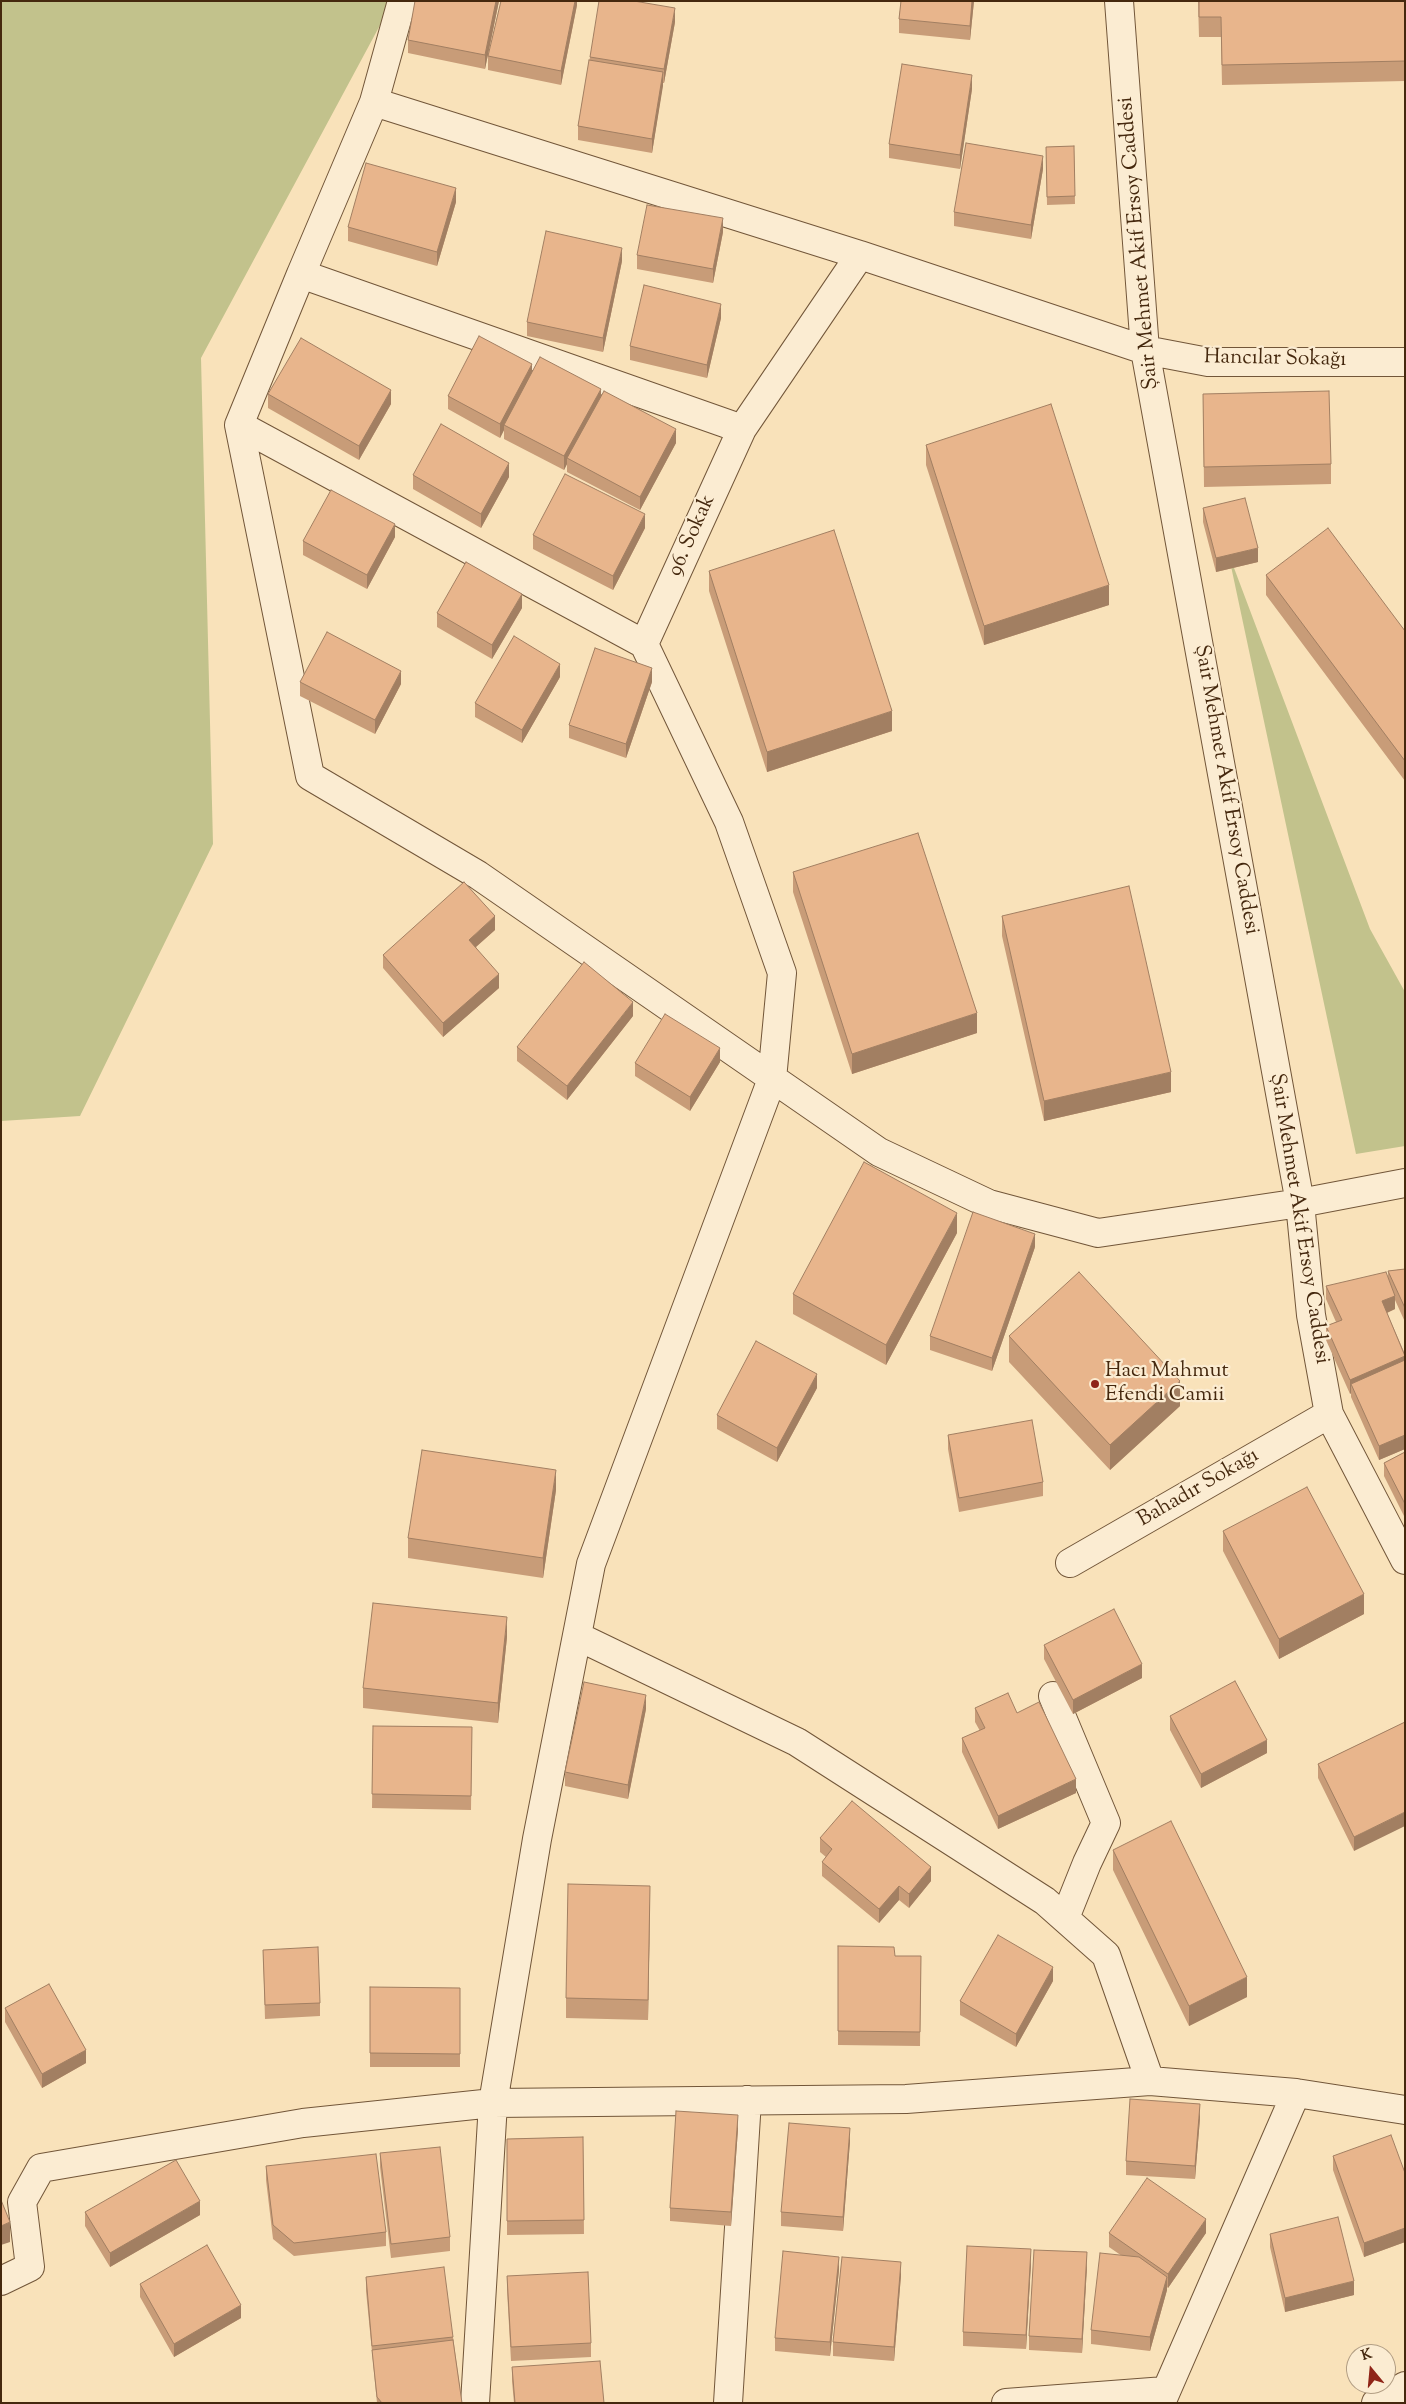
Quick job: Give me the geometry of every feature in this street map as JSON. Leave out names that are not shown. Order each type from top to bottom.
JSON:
[{"type":"street","points":[[402,1],[374,102],[301,274],[240,425],[310,776],[478,875],[772,1080],[879,1152],[988,1204],[1098,1233],[1300,1203],[1405,1183]]},
{"type":"street","name":"Şair Mehmet Akif Ersoy Caddesi","points":[[1119,1],[1145,350],[1300,1203],[1311,1315],[1329,1414],[1405,1560]]},
{"type":"street","name":"Hancılar Sokağı","points":[[374,102],[860,255],[1145,350],[1208,362],[1405,362]]},
{"type":"street","name":"96. Sokak","points":[[644,644],[742,429],[860,255]]},
{"type":"street","points":[[301,274],[742,429]]},
{"type":"street","points":[[240,425],[644,644],[729,822],[782,974],[772,1080],[591,1564],[537,1839],[493,2102],[474,2403]]},
{"type":"street","name":"Bahadır Sokağı","points":[[1070,1563],[1329,1414]]},
{"type":"street","points":[[577,1636],[797,1742],[1045,1901],[1106,1955],[1150,2081]]},
{"type":"street","points":[[1053,1696],[1106,1824],[1086,1863],[1064,1918]]},
{"type":"street","points":[[1,2281],[30,2267],[22,2202],[41,2168],[303,2123],[493,2102],[906,2099],[1150,2081],[1296,2093],[1405,2110]]},
{"type":"street","points":[[1006,2403],[1163,2397],[1296,2093]]},
{"type":"street","points":[[728,2403],[747,2100]]},
{"type":"street","points":[[1376,2403],[1405,2386]]},
{"type":"green space","points":[[1,1],[393,1],[201,358],[213,844],[80,1116],[1,1121]]},
{"type":"green space","points":[[1228,552],[1370,929],[1405,992],[1405,1146],[1356,1154]]},
{"type":"building","points":[[415,1],[496,1],[485,55],[408,40]]},
{"type":"building","points":[[501,1],[575,1],[561,71],[488,56]]},
{"type":"building","points":[[599,1],[634,1],[675,8],[664,69],[590,57]]},
{"type":"building","points":[[901,1],[972,1],[970,26],[899,19]]},
{"type":"building","points":[[1199,1],[1405,1],[1405,61],[1222,65],[1221,17],[1199,17]]},
{"type":"building","points":[[589,60],[663,72],[652,139],[578,126]]},
{"type":"building","points":[[902,64],[972,75],[960,155],[889,144]]},
{"type":"building","points":[[966,143],[1043,156],[1031,225],[954,212]]},
{"type":"building","points":[[1074,146],[1075,196],[1047,197],[1046,147]]},
{"type":"building","points":[[366,163],[456,188],[437,252],[348,227]]},
{"type":"building","points":[[647,205],[723,218],[713,269],[637,255]]},
{"type":"building","points":[[546,231],[622,248],[603,338],[527,322]]},
{"type":"building","points":[[644,285],[721,304],[707,365],[630,346]]},
{"type":"building","points":[[479,336],[532,364],[500,424],[448,396]]},
{"type":"building","points":[[301,338],[391,390],[359,446],[268,394]]},
{"type":"building","points":[[540,357],[601,389],[564,456],[504,425]]},
{"type":"building","points":[[604,391],[676,429],[640,497],[567,458]]},
{"type":"building","points":[[1329,391],[1331,464],[1204,467],[1203,394]]},
{"type":"building","points":[[1051,404],[1109,585],[984,626],[926,445]]},
{"type":"building","points":[[441,424],[509,463],[481,514],[413,475]]},
{"type":"building","points":[[565,474],[645,514],[613,576],[533,535]]},
{"type":"building","points":[[331,490],[395,524],[367,575],[303,541]]},
{"type":"building","points":[[1245,498],[1258,548],[1216,558],[1203,508]]},
{"type":"building","points":[[1328,528],[1405,631],[1405,761],[1266,575]]},
{"type":"building","points":[[834,530],[892,711],[767,752],[709,571]]},
{"type":"building","points":[[466,562],[522,594],[492,645],[437,613]]},
{"type":"building","points":[[327,632],[401,671],[375,720],[300,682]]},
{"type":"building","points":[[514,636],[560,664],[522,730],[475,703]]},
{"type":"building","points":[[595,648],[652,668],[626,744],[569,725]]},
{"type":"building","points":[[918,833],[977,1013],[852,1054],[793,872]]},
{"type":"building","points":[[464,882],[495,916],[469,940],[499,974],[443,1023],[383,955]]},
{"type":"building","points":[[1129,886],[1171,1072],[1044,1101],[1002,916]]},
{"type":"building","points":[[584,962],[633,1002],[567,1086],[517,1047]]},
{"type":"building","points":[[665,1014],[720,1048],[690,1097],[635,1063]]},
{"type":"building","points":[[864,1162],[957,1213],[886,1345],[793,1294]]},
{"type":"building","points":[[973,1212],[1035,1234],[992,1358],[930,1336]]},
{"type":"building","points":[[1405,1269],[1405,1308],[1388,1271]]},
{"type":"building","name":"Hacı Mahmut Efendi Camii","points":[[1079,1272],[1180,1381],[1110,1445],[1009,1336]]},
{"type":"building","points":[[1386,1272],[1395,1296],[1382,1301],[1405,1356],[1350,1380],[1326,1326],[1342,1320],[1326,1286]]},
{"type":"building","points":[[756,1341],[817,1374],[777,1448],[717,1415]]},
{"type":"building","points":[[1405,1360],[1405,1435],[1379,1446],[1351,1384]]},
{"type":"building","points":[[1032,1420],[1043,1482],[959,1498],[948,1435]]},
{"type":"building","points":[[422,1450],[556,1470],[543,1558],[408,1538]]},
{"type":"building","points":[[1405,1452],[1405,1504],[1384,1463]]},
{"type":"building","points":[[1307,1487],[1364,1594],[1279,1639],[1223,1531]]},
{"type":"building","points":[[373,1603],[507,1617],[498,1703],[363,1688]]},
{"type":"building","points":[[1114,1609],[1142,1664],[1073,1700],[1044,1645]]},
{"type":"building","points":[[1235,1681],[1267,1740],[1201,1774],[1170,1716]]},
{"type":"building","points":[[584,1682],[646,1695],[628,1785],[565,1772]]},
{"type":"building","points":[[1008,1693],[1017,1713],[1039,1702],[1076,1779],[998,1816],[962,1738],[985,1728],[975,1708]]},
{"type":"building","points":[[1405,1722],[1405,1812],[1354,1837],[1318,1764]]},
{"type":"building","points":[[373,1726],[472,1727],[471,1796],[372,1794]]},
{"type":"building","points":[[852,1801],[931,1867],[909,1894],[899,1886],[879,1909],[822,1862],[832,1849],[820,1838]]},
{"type":"building","points":[[1171,1821],[1247,1977],[1189,2006],[1113,1850]]},
{"type":"building","points":[[568,1884],[650,1886],[648,2000],[566,1998]]},
{"type":"building","points":[[998,1935],[1053,1967],[1016,2034],[960,2001]]},
{"type":"building","points":[[838,1946],[894,1947],[895,1956],[921,1956],[920,2032],[838,2031]]},
{"type":"building","points":[[318,1947],[320,2003],[265,2005],[263,1950]]},
{"type":"building","points":[[49,1984],[86,2050],[42,2074],[5,2008]]},
{"type":"building","points":[[370,1987],[460,1988],[460,2054],[370,2053]]},
{"type":"building","points":[[1130,2099],[1200,2104],[1195,2166],[1126,2161]]},
{"type":"building","points":[[676,2111],[738,2115],[731,2212],[670,2208]]},
{"type":"building","points":[[789,2123],[850,2128],[843,2217],[781,2212]]},
{"type":"building","points":[[1391,2135],[1405,2173],[1405,2228],[1364,2243],[1333,2156]]},
{"type":"building","points":[[583,2137],[584,2220],[507,2221],[507,2139]]},
{"type":"building","points":[[440,2147],[450,2237],[391,2244],[380,2153]]},
{"type":"building","points":[[376,2154],[386,2232],[294,2243],[273,2225],[266,2166]]},
{"type":"building","points":[[176,2160],[200,2201],[110,2253],[85,2212]]},
{"type":"building","points":[[1147,2178],[1206,2219],[1168,2274],[1109,2233]]},
{"type":"building","points":[[1,2200],[10,2222],[1,2226]]},
{"type":"building","points":[[1338,2217],[1354,2281],[1285,2298],[1270,2234]]},
{"type":"building","points":[[207,2245],[241,2305],[174,2344],[140,2284]]},
{"type":"building","points":[[967,2246],[1031,2249],[1026,2335],[963,2332]]},
{"type":"building","points":[[1034,2250],[1087,2252],[1082,2339],[1029,2336]]},
{"type":"building","points":[[783,2251],[839,2257],[830,2342],[775,2338]]},
{"type":"building","points":[[1100,2253],[1139,2257],[1167,2277],[1150,2337],[1091,2330]]},
{"type":"building","points":[[842,2257],[901,2262],[894,2347],[833,2342]]},
{"type":"building","points":[[444,2267],[453,2337],[372,2346],[366,2277]]},
{"type":"building","points":[[588,2272],[591,2343],[511,2347],[507,2276]]},
{"type":"building","points":[[453,2340],[462,2403],[382,2403],[377,2397],[372,2350]]},
{"type":"building","points":[[600,2361],[604,2403],[515,2403],[512,2367]]},
{"type":"place","name":"Hacı Mahmut Efendi Camii","points":[[1095,1384]]}]
